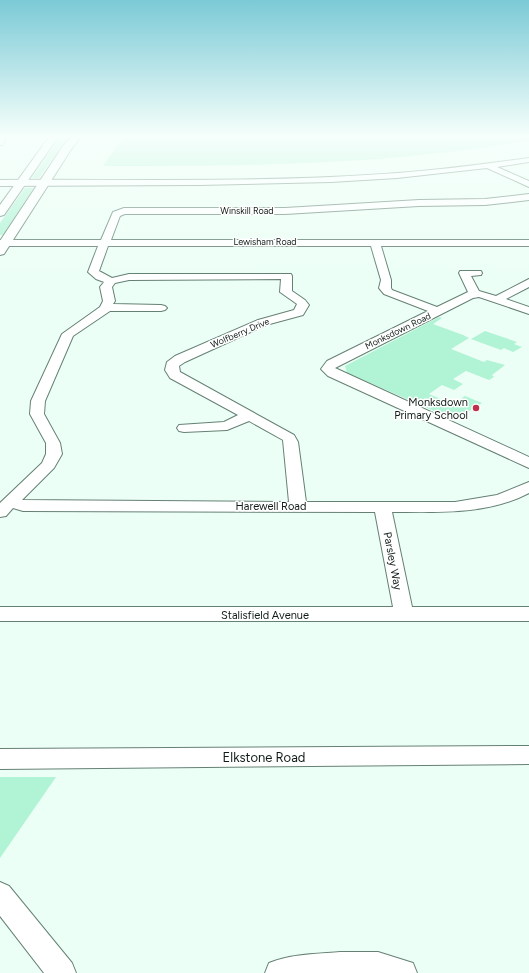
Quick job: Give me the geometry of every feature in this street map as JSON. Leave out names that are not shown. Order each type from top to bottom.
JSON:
[{"type":"street","points":[[0,183],[13,182]]},
{"type":"street","points":[[0,212],[22,182]]},
{"type":"street","points":[[2,246],[44,182]]},
{"type":"street","points":[[119,182],[249,182]]},
{"type":"street","name":"Winskill Road","points":[[106,243],[116,214],[124,211],[285,211],[419,202],[474,203],[529,197]]},
{"type":"street","points":[[375,242],[386,280],[385,288],[388,292],[438,311]]},
{"type":"street","points":[[5,507],[49,465],[54,454],[53,443],[37,414],[38,401],[68,334],[107,307],[110,301],[106,287],[111,281],[100,277],[93,272],[106,243]]},
{"type":"street","name":"Lewisham Road","points":[[2,246],[106,243],[529,243]]},
{"type":"street","points":[[477,273],[464,273],[472,295],[497,300],[529,311]]},
{"type":"street","name":"Wolfberry Drive","points":[[111,281],[128,277],[287,276],[286,292],[304,305],[302,309],[298,312],[269,320],[180,358],[172,365],[172,370],[175,375],[290,438],[298,506]]},
{"type":"street","points":[[497,300],[529,282]]},
{"type":"street","name":"Monksdown Road","points":[[472,295],[332,364],[328,369],[332,373],[529,463]]},
{"type":"street","points":[[107,307],[142,312],[162,308]]},
{"type":"street","points":[[183,428],[215,428],[226,426],[249,415]]},
{"type":"street","name":"Harewell Road","points":[[5,507],[455,507],[493,501],[521,492],[529,487]]},
{"type":"street","name":"Parsley Way","points":[[383,508],[404,615]]},
{"type":"street","name":"Stalisfield Avenue","points":[[0,614],[529,614]]},
{"type":"street","name":"Elkstone Road","points":[[0,759],[529,755]]},
{"type":"street","points":[[0,895],[62,973]]},
{"type":"street","points":[[279,973],[302,969],[340,966],[378,966],[404,973]]},
{"type":"green space","points":[[25,188],[35,188],[3,235],[0,235],[0,223]]},
{"type":"green space","points":[[439,317],[442,318],[433,324],[469,338],[451,349],[484,362],[487,360],[505,365],[492,375],[494,377],[489,380],[466,371],[453,379],[463,384],[454,390],[442,385],[429,394],[452,404],[465,396],[482,403],[455,420],[347,373],[345,366]]},
{"type":"green space","points":[[485,331],[517,342],[514,344],[522,347],[513,352],[504,348],[501,350],[471,339]]},
{"type":"green space","points":[[0,777],[56,777],[0,858]]},
{"type":"place","name":"Monksdown Primary School","points":[[476,408]]}]
